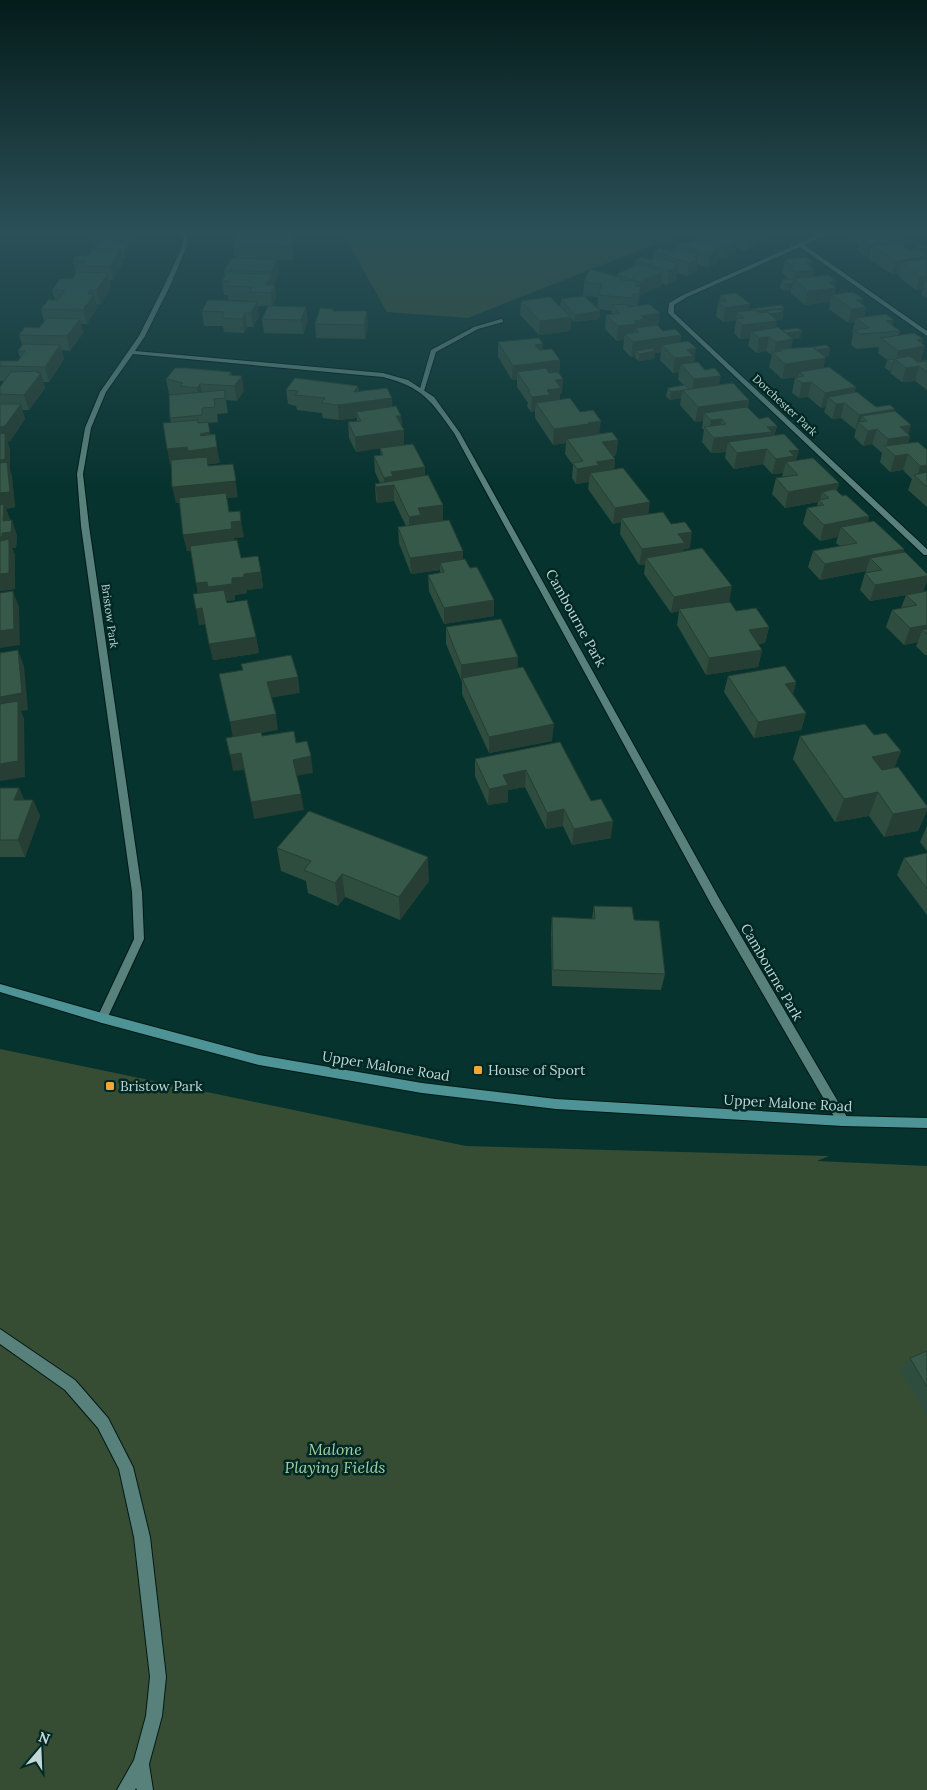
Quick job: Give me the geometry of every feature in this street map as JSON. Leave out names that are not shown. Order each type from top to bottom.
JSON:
[{"type":"main road","name":"Upper Malone Road","points":[[0,988],[258,1060],[422,1088],[556,1104],[843,1121],[927,1123]]},
{"type":"street","name":"Bristow Park","points":[[102,1018],[139,938],[137,892],[85,526],[80,474],[88,428],[103,392],[132,352],[151,318]]},
{"type":"street","name":"Dorchester Park","points":[[676,318],[927,553]]},
{"type":"street","points":[[904,318],[927,334]]},
{"type":"street","points":[[421,391],[433,351],[476,328],[501,321]]},
{"type":"street","name":"Cambourne Park","points":[[132,352],[383,375],[406,382],[432,398],[457,433],[716,903],[843,1121]]},
{"type":"street","points":[[0,1336],[70,1385],[103,1423],[126,1467],[142,1537],[158,1677],[154,1716],[141,1764],[125,1790]]},
{"type":"street","points":[[141,1764],[145,1790]]},
{"type":"green space","name":"Malone Playing Fields","points":[[0,1049],[466,1146],[829,1156],[817,1161],[927,1166],[927,1790],[0,1790]]},
{"type":"building","points":[[47,318],[80,319],[67,336],[19,335],[25,327],[39,328]]},
{"type":"building","points":[[222,318],[243,318],[242,319]]},
{"type":"building","points":[[263,318],[302,318],[301,320],[262,319]]},
{"type":"building","points":[[317,318],[366,318],[364,325],[315,324]]},
{"type":"building","points":[[537,318],[567,318],[540,321]]},
{"type":"building","points":[[609,318],[645,319],[634,321],[636,324],[618,326]]},
{"type":"building","points":[[773,318],[777,321],[742,325],[736,319]]},
{"type":"building","points":[[856,318],[891,318],[894,320],[886,321],[900,331],[860,334],[854,330],[869,328]]},
{"type":"building","points":[[657,325],[663,331],[675,329],[681,335],[633,342],[625,334],[639,332],[635,328]]},
{"type":"building","points":[[778,327],[793,339],[776,342],[769,337],[759,338],[751,332]]},
{"type":"building","points":[[798,328],[802,331],[786,333],[782,330]]},
{"type":"building","points":[[914,333],[923,339],[917,340],[925,346],[898,351],[881,338]]},
{"type":"building","points":[[539,338],[543,344],[535,345],[539,350],[552,349],[560,360],[513,366],[498,342]]},
{"type":"building","points":[[688,341],[696,348],[687,350],[693,356],[675,358],[662,345]]},
{"type":"building","points":[[23,344],[60,345],[45,367],[0,366],[0,361],[18,361],[25,351],[18,351]]},
{"type":"building","points":[[826,345],[830,348],[817,350],[813,347]]},
{"type":"building","points":[[813,347],[826,358],[785,364],[772,352],[782,351],[780,349]]},
{"type":"building","points":[[652,348],[655,351],[639,354],[636,351]]},
{"type":"building","points":[[910,356],[917,362],[927,361],[927,372],[919,366],[906,368],[895,359]]},
{"type":"building","points":[[894,359],[893,364],[887,360]]},
{"type":"building","points":[[698,362],[705,370],[715,368],[721,376],[694,379],[681,364]]},
{"type":"building","points":[[829,367],[856,387],[825,393],[811,382],[802,383],[795,378],[804,376],[799,372]]},
{"type":"building","points":[[175,368],[231,372],[229,375],[242,376],[234,386],[200,384],[197,388],[180,386],[183,383],[166,379]]},
{"type":"building","points":[[546,368],[549,373],[558,372],[563,379],[555,380],[561,388],[547,390],[550,395],[532,397],[517,372]]},
{"type":"building","points":[[38,371],[37,373],[41,373],[24,395],[0,394],[0,387],[11,372]]},
{"type":"building","points":[[295,378],[358,386],[354,392],[387,388],[392,398],[338,405],[321,403],[325,398],[295,395],[298,391],[286,390]]},
{"type":"building","points":[[733,383],[749,400],[698,407],[683,390]]},
{"type":"building","points":[[685,385],[689,389],[671,392],[668,388]]},
{"type":"building","points":[[225,390],[225,398],[214,399],[215,407],[202,408],[202,415],[170,418],[169,395]]},
{"type":"building","points":[[857,392],[876,407],[890,405],[895,409],[859,415],[845,403],[836,404],[828,397]]},
{"type":"building","points":[[570,398],[580,412],[593,410],[601,421],[554,429],[536,403]]},
{"type":"building","points":[[0,404],[21,404],[5,426],[0,427]]},
{"type":"building","points":[[396,406],[401,416],[396,416],[404,430],[355,437],[348,422],[361,421],[356,412]]},
{"type":"building","points":[[747,407],[759,419],[768,417],[777,426],[767,427],[772,432],[714,438],[704,427],[726,424],[722,419],[711,420],[704,413]]},
{"type":"building","points":[[895,411],[911,425],[900,427],[910,436],[888,439],[877,429],[868,431],[858,422],[867,421],[862,416]]},
{"type":"building","points":[[198,420],[198,423],[208,422],[210,432],[200,434],[201,436],[215,434],[217,447],[188,451],[187,447],[167,449],[163,423]]},
{"type":"building","points":[[612,432],[618,440],[602,442],[615,459],[596,462],[599,465],[577,469],[573,463],[583,461],[567,439]]},
{"type":"building","points":[[5,433],[5,459],[0,460],[0,434]]},
{"type":"building","points":[[784,434],[799,450],[789,451],[794,456],[776,459],[767,449],[737,453],[728,442]]},
{"type":"building","points":[[918,442],[927,450],[927,465],[920,466],[908,454],[895,456],[884,446]]},
{"type":"building","points":[[413,444],[425,467],[391,472],[393,476],[384,478],[374,456],[383,455],[380,448]]},
{"type":"building","points":[[207,457],[208,466],[233,464],[236,481],[172,487],[171,460]]},
{"type":"building","points":[[813,458],[839,483],[788,492],[776,478],[798,475],[786,462]]},
{"type":"building","points":[[7,462],[10,492],[0,493],[0,463]]},
{"type":"building","points":[[623,468],[650,502],[615,508],[590,473]]},
{"type":"building","points":[[927,472],[927,487],[914,475]]},
{"type":"building","points":[[428,475],[443,505],[418,508],[421,515],[409,517],[394,485],[376,487],[375,484]]},
{"type":"building","points":[[835,489],[842,496],[846,495],[869,516],[824,525],[807,508],[824,505],[819,500],[829,498],[822,492]]},
{"type":"building","points":[[226,493],[229,512],[240,511],[241,521],[231,522],[232,529],[183,535],[179,498]]},
{"type":"building","points":[[4,504],[3,521],[12,520],[11,532],[2,533],[2,537],[0,537],[0,505]]},
{"type":"building","points":[[663,512],[671,524],[685,522],[692,532],[678,534],[685,543],[642,549],[621,518]]},
{"type":"building","points":[[449,520],[463,551],[410,558],[398,527]]},
{"type":"building","points":[[874,521],[904,549],[825,564],[813,551],[857,543],[841,527]]},
{"type":"building","points":[[9,539],[9,573],[0,574],[0,541]]},
{"type":"building","points":[[237,540],[241,558],[258,556],[261,572],[232,578],[232,584],[208,587],[207,582],[196,583],[190,546]]},
{"type":"building","points":[[702,548],[732,586],[674,597],[646,558]]},
{"type":"building","points":[[905,552],[927,576],[875,585],[865,573],[882,570],[870,558]]},
{"type":"building","points":[[465,559],[470,568],[477,567],[494,600],[444,608],[428,575],[444,572],[440,563]]},
{"type":"building","points":[[224,590],[227,603],[247,600],[256,637],[209,644],[202,608],[196,609],[193,594]]},
{"type":"building","points":[[13,591],[14,629],[0,631],[0,593]]},
{"type":"building","points":[[927,591],[927,625],[910,628],[892,610],[917,605],[906,595]]},
{"type":"building","points":[[730,602],[736,611],[756,608],[769,627],[749,630],[762,650],[709,658],[679,609]]},
{"type":"building","points":[[501,619],[518,657],[461,665],[446,627]]},
{"type":"building","points":[[18,650],[22,693],[0,697],[0,653]]},
{"type":"building","points":[[291,655],[298,677],[267,682],[276,714],[230,722],[219,674],[243,670],[241,664]]},
{"type":"building","points":[[785,666],[796,682],[785,684],[806,713],[758,722],[728,676]]},
{"type":"building","points":[[523,667],[554,724],[489,737],[462,678]]},
{"type":"building","points":[[18,701],[18,761],[0,764],[0,704]]},
{"type":"building","points":[[865,724],[874,735],[886,733],[901,751],[872,757],[882,770],[898,767],[927,808],[893,814],[878,792],[844,799],[800,736]]},
{"type":"building","points":[[294,731],[296,743],[307,741],[311,756],[293,760],[301,794],[251,802],[241,753],[230,755],[226,738],[261,732],[262,736]]},
{"type":"building","points":[[560,742],[591,801],[601,799],[613,821],[574,829],[564,809],[547,813],[526,770],[503,775],[508,785],[489,789],[475,759]]},
{"type":"building","points":[[0,788],[19,788],[14,800],[33,800],[18,840],[0,840]]},
{"type":"building","points":[[309,811],[428,857],[399,897],[342,874],[335,883],[304,870],[311,861],[277,848]]},
{"type":"building","points":[[927,853],[927,889],[904,858]]},
{"type":"building","points":[[594,906],[632,907],[634,920],[659,921],[665,974],[553,970],[552,917],[595,919]]},
{"type":"building","points":[[927,1351],[927,1387],[910,1358]]},
{"type":"place","name":"House of Sport","points":[[478,1070]]},
{"type":"place","name":"Bristow Park","points":[[110,1086]]}]
